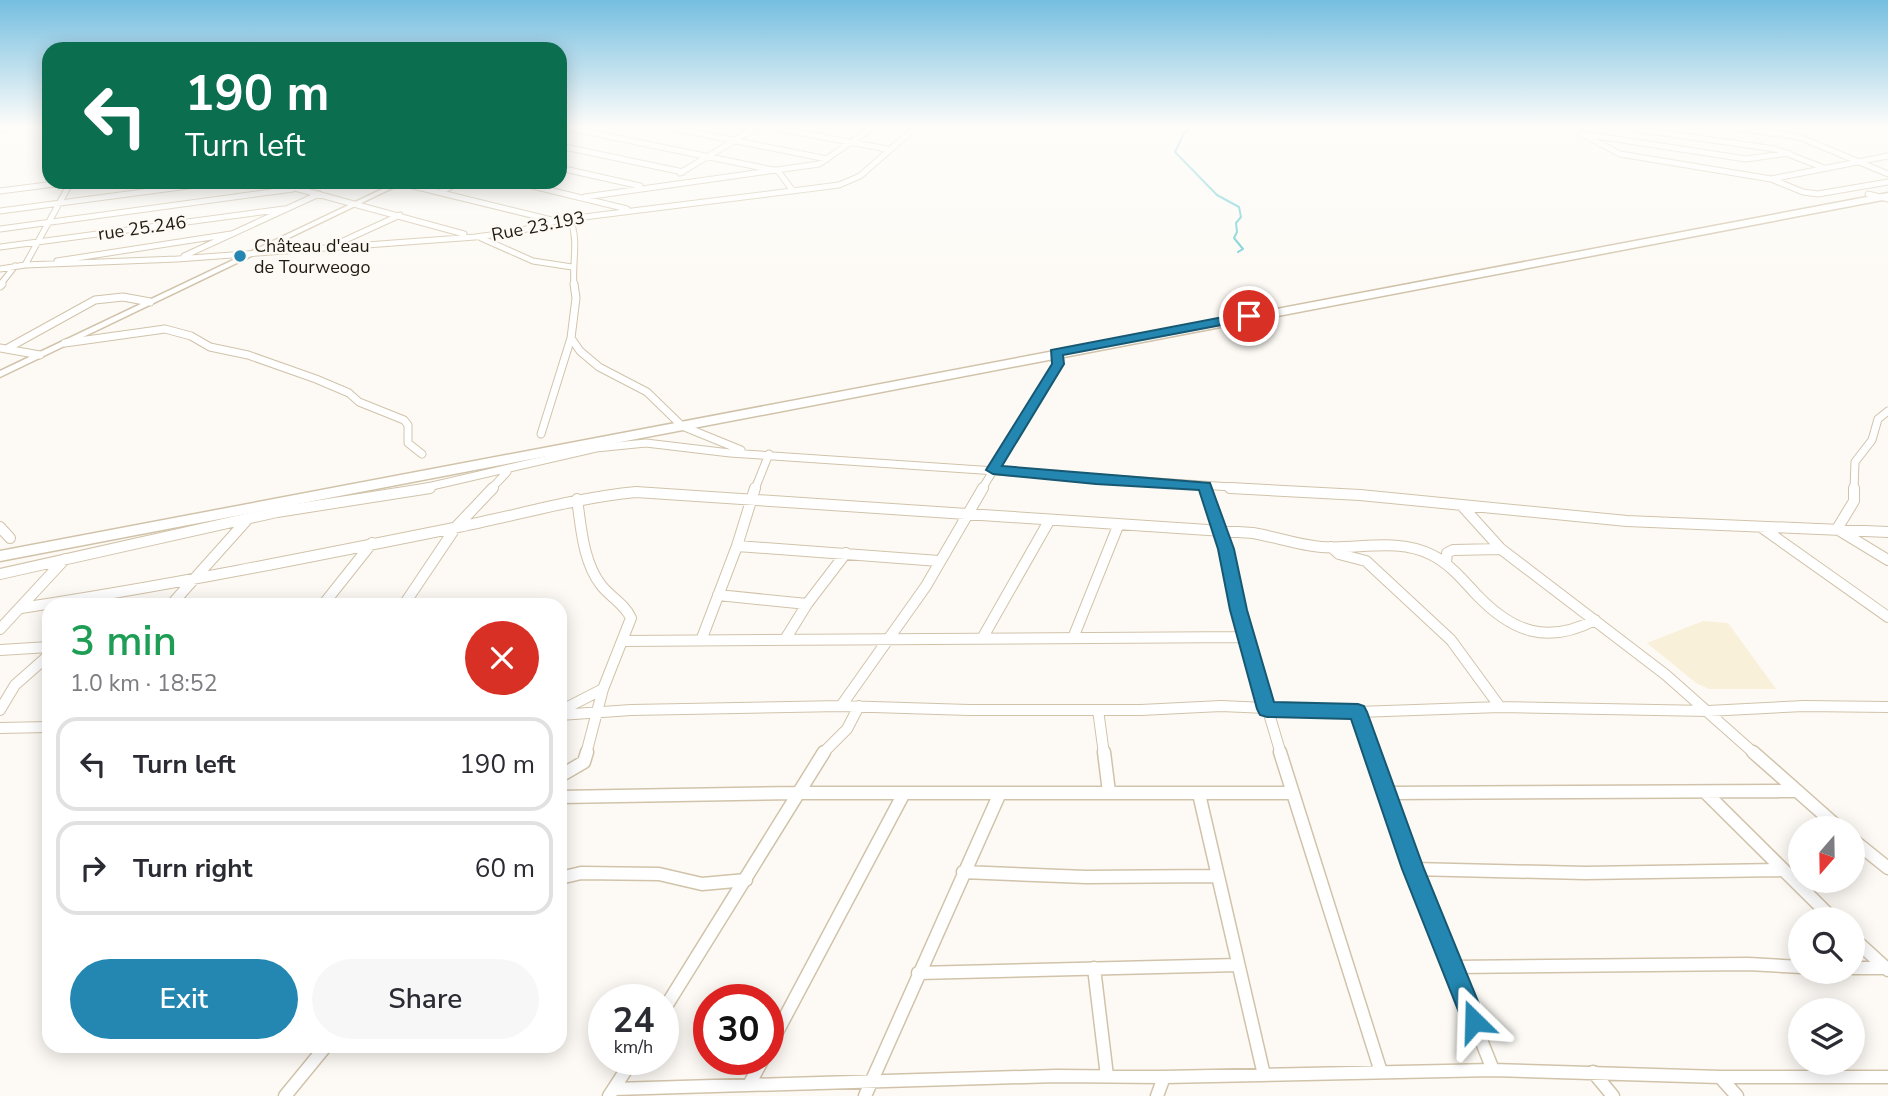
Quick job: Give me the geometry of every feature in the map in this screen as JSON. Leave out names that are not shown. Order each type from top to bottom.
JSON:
[{"type":"main road","points":[[0,547],[1056,353],[1882,195]]},
{"type":"main road","points":[[0,556],[678,423],[1882,195]]},
{"type":"street","points":[[606,178],[647,188]]},
{"type":"street","points":[[661,186],[673,178]]},
{"type":"street","points":[[585,197],[722,178]]},
{"type":"street","points":[[783,178],[793,191]]},
{"type":"street","name":"Rue 23.193","points":[[47,263],[88,264],[177,259],[475,237],[515,232],[560,220],[793,191],[854,178]]},
{"type":"street","points":[[1766,178],[1797,191],[1818,194],[1888,182]]},
{"type":"street","points":[[1771,179],[1775,178]]},
{"type":"street","points":[[0,191],[42,186]]},
{"type":"street","points":[[25,265],[66,189]]},
{"type":"street","points":[[0,211],[165,189]]},
{"type":"street","points":[[0,229],[290,189]]},
{"type":"street","points":[[301,189],[490,241],[533,261],[572,267]]},
{"type":"street","points":[[0,374],[386,189]]},
{"type":"street","points":[[427,189],[560,220],[575,229],[572,267],[576,298],[572,338],[541,434]]},
{"type":"street","points":[[439,192],[445,189]]},
{"type":"street","points":[[548,189],[632,211]]},
{"type":"street","points":[[177,259],[319,194]]},
{"type":"street","name":"rue 25.246","points":[[0,247],[284,209]]},
{"type":"street","points":[[334,246],[400,215]]},
{"type":"street","points":[[0,269],[231,234]]},
{"type":"street","points":[[0,286],[15,266]]},
{"type":"street","points":[[4,348],[95,300],[123,297],[150,302]]},
{"type":"street","points":[[65,343],[157,329],[191,336],[210,347],[260,359],[347,392],[359,402],[404,420],[408,425],[408,443],[422,454]]},
{"type":"street","points":[[572,338],[587,359],[647,392],[678,423],[719,443],[765,454]]},
{"type":"street","points":[[4,348],[40,355]]},
{"type":"street","points":[[841,706],[911,610],[1058,364],[1056,353]]},
{"type":"street","points":[[1837,529],[1854,502],[1855,462],[1872,440],[1878,419],[1888,411]]},
{"type":"street","points":[[0,574],[247,520],[508,471],[596,448],[646,443],[730,453],[993,470],[1096,480],[1371,495],[1463,507],[1509,508],[1627,521],[1888,532]]},
{"type":"street","points":[[702,638],[737,547],[765,454]]},
{"type":"street","points":[[408,598],[456,527],[508,471]]},
{"type":"street","points":[[1205,486],[1220,531],[1267,709],[1381,1072]]},
{"type":"street","points":[[94,598],[456,527],[578,499],[636,492],[1220,531],[1273,536],[1331,547],[1364,543],[1408,548],[1423,551],[1446,562],[1503,617],[1529,632],[1554,635],[1581,629],[1595,620]]},
{"type":"street","points":[[567,772],[584,762],[603,689],[631,618],[627,608],[599,584],[581,525],[578,499]]},
{"type":"street","points":[[1463,507],[1501,549],[1709,711],[1824,816]]},
{"type":"street","points":[[178,598],[247,520]]},
{"type":"street","points":[[983,637],[1049,521]]},
{"type":"street","points":[[1073,638],[1118,526]]},
{"type":"street","points":[[1760,526],[1888,617]]},
{"type":"street","points":[[0,527],[10,538]]},
{"type":"street","points":[[1837,529],[1888,560]]},
{"type":"street","points":[[329,598],[372,543]]},
{"type":"street","points":[[737,547],[939,561]]},
{"type":"street","points":[[1331,547],[1339,554],[1369,563],[1444,633],[1500,707]]},
{"type":"street","points":[[1446,562],[1447,553],[1453,550],[1501,549]]},
{"type":"street","points":[[786,638],[807,604],[846,553]]},
{"type":"street","points":[[0,629],[65,559]]},
{"type":"street","points":[[718,595],[807,604]]},
{"type":"street","points":[[21,608],[42,605]]},
{"type":"street","points":[[622,641],[702,638],[886,641],[983,637],[1246,637]]},
{"type":"street","points":[[0,650],[42,647]]},
{"type":"street","points":[[0,710],[15,685],[42,661]]},
{"type":"street","points":[[567,709],[603,689]]},
{"type":"street","points":[[567,713],[841,706],[969,710],[1221,706],[1358,712],[1500,707],[1709,711],[1804,706],[1888,707]]},
{"type":"street","points":[[679,986],[821,755],[847,729],[859,706]]},
{"type":"street","points":[[1098,709],[1109,792]]},
{"type":"street","points":[[1358,712],[1413,869],[1493,1070]]},
{"type":"street","points":[[0,728],[42,727]]},
{"type":"street","points":[[1386,793],[1794,791]]},
{"type":"street","points":[[567,797],[797,793],[1293,793]]},
{"type":"street","points":[[866,1096],[918,973],[1000,793]]},
{"type":"street","points":[[1706,793],[1821,907]]},
{"type":"street","points":[[1199,794],[1264,1075]]},
{"type":"street","points":[[784,1019],[903,795]]},
{"type":"street","points":[[1866,850],[1888,868]]},
{"type":"street","points":[[1413,869],[1585,873],[1782,870]]},
{"type":"street","points":[[567,876],[582,873],[659,874],[702,884],[746,880]]},
{"type":"street","points":[[963,873],[1216,876]]},
{"type":"street","points":[[1865,949],[1887,969]]},
{"type":"street","points":[[1452,967],[1735,964],[1788,966]]},
{"type":"street","points":[[918,973],[1238,965]]},
{"type":"street","points":[[1094,968],[1107,1076]]},
{"type":"street","points":[[1865,968],[1887,969]]},
{"type":"street","points":[[285,1096],[320,1053]]},
{"type":"street","points":[[612,1092],[750,1083],[1493,1070],[1720,1077],[1888,1077]]},
{"type":"street","points":[[1593,1072],[1613,1096]]},
{"type":"street","points":[[612,1092],[623,1075]]},
{"type":"street","points":[[750,1083],[754,1075]]},
{"type":"street","points":[[1157,1096],[1164,1077]]},
{"type":"street","points":[[1720,1077],[1737,1096]]},
{"type":"shaded area","points":[[1703,621],[1728,623],[1776,689],[1709,689],[1696,683],[1647,643]]},
{"type":"waterway","points":[[1201,178],[1217,195],[1239,207],[1241,217],[1236,223],[1237,232],[1234,238],[1243,249],[1238,252]]},
{"type":"place","name":"Château d'eau de Tourweogo","points":[[240,256]]},
{"type":"route","points":[[1249,316],[1056,353],[1058,364],[993,470],[1096,480],[1205,486],[1226,549],[1238,610],[1267,709],[1358,712],[1413,869],[1474,1021]]}]
